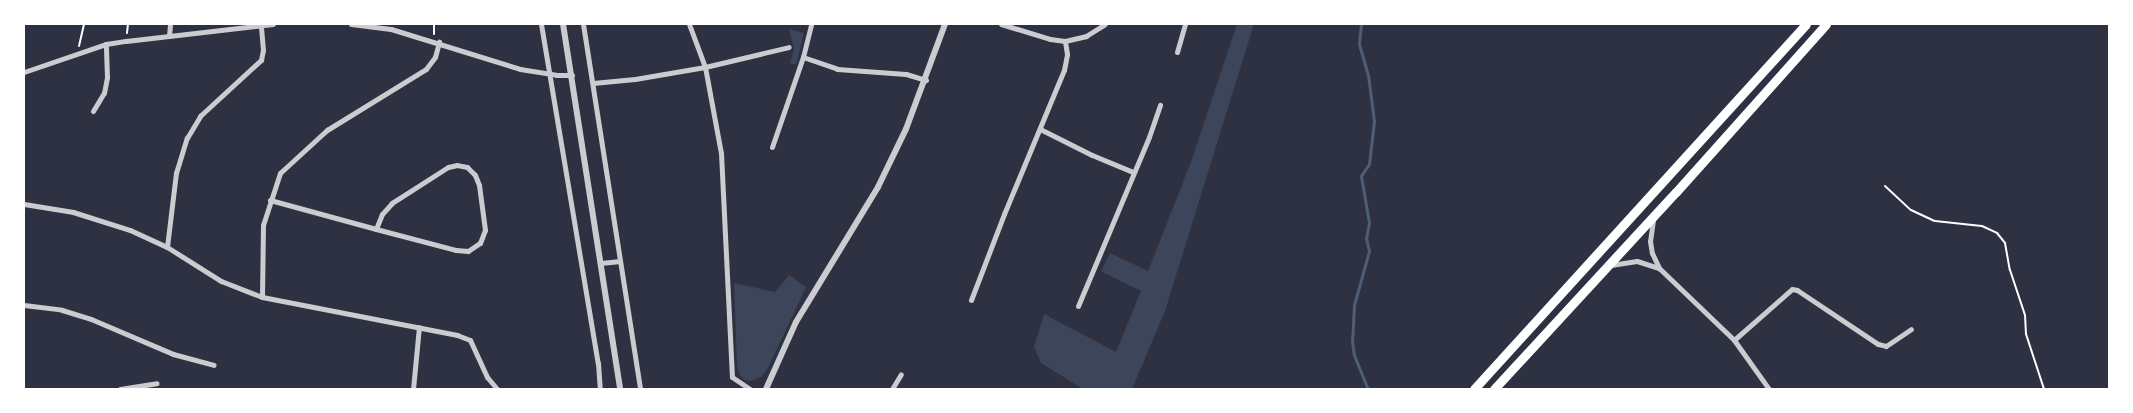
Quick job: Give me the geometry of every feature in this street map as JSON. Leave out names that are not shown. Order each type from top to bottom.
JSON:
[{"type":"highway","points":[[1474,389],[1806,24]]},
{"type":"highway","points":[[1494,389],[1608,266],[1826,24]]},
{"type":"street","points":[[169,36],[170,24]]},
{"type":"street","points":[[24,72],[106,44],[272,24]]},
{"type":"street","points":[[351,24],[392,27],[520,69],[548,74],[572,75]]},
{"type":"street","points":[[541,24],[598,363],[600,389]]},
{"type":"street","points":[[563,24],[620,389]]},
{"type":"street","points":[[583,24],[640,389]]},
{"type":"street","points":[[689,24],[705,67],[721,153],[732,377],[750,389]]},
{"type":"street","points":[[772,147],[803,57],[811,24]]},
{"type":"street","points":[[766,389],[796,322],[878,187],[906,129],[926,80],[944,24]]},
{"type":"street","points":[[1000,24],[1050,39],[1065,41],[1086,36],[1105,24]]},
{"type":"street","points":[[1177,52],[1185,24]]},
{"type":"street","points":[[167,247],[176,173],[187,138],[200,116],[261,60],[263,50],[261,25]]},
{"type":"street","points":[[971,300],[1004,214],[1064,70],[1067,54],[1065,41]]},
{"type":"street","points":[[262,297],[263,225],[280,173],[327,130],[426,69],[435,57],[439,42]]},
{"type":"street","points":[[93,110],[104,93],[107,77],[106,44]]},
{"type":"street","points":[[593,83],[635,79],[705,67],[789,47]]},
{"type":"street","points":[[779,50],[781,56]]},
{"type":"street","points":[[803,57],[837,69],[906,74],[926,80]]},
{"type":"street","points":[[1078,306],[1133,172],[1149,138],[1160,105]]},
{"type":"street","points":[[1040,128],[1092,156],[1133,172]]},
{"type":"street","points":[[270,200],[376,229],[456,250],[468,251],[480,243],[485,230],[479,185],[475,175],[467,167],[457,164],[448,167],[392,203],[382,214],[376,229]]},
{"type":"street","points":[[24,204],[73,212],[130,230],[167,247],[221,281],[262,297],[419,327],[457,335],[470,340],[487,377],[498,389]]},
{"type":"street","points":[[1653,216],[1650,241],[1652,253],[1659,268],[1734,340],[1769,389]]},
{"type":"street","points":[[601,263],[620,261]]},
{"type":"street","points":[[1608,266],[1620,262],[1637,261],[1659,268]]},
{"type":"street","points":[[1734,340],[1792,289],[1797,290],[1878,344],[1886,346],[1911,329]]},
{"type":"street","points":[[24,305],[62,310],[91,318],[173,354],[214,365]]},
{"type":"street","points":[[413,389],[419,327]]},
{"type":"street","points":[[900,389],[893,388],[901,374]]},
{"type":"street","points":[[120,389],[157,383]]},
{"type":"path","points":[[77,54],[84,24]]},
{"type":"path","points":[[434,24],[433,31],[439,42]]},
{"type":"path","points":[[1885,186],[1911,210],[1935,221],[1982,226],[1996,233],[2004,243],[2010,270],[2026,315],[2026,334],[2044,389]]},
{"type":"shaded area","points":[[1237,24],[1254,24],[1165,311],[1132,389],[1083,389],[1041,363],[1034,347],[1044,314],[1116,352],[1141,291],[1101,271],[1110,253],[1148,271],[1191,162]]},
{"type":"shaded area","points":[[789,29],[804,33],[796,65],[790,63],[794,49]]},
{"type":"shaded area","points":[[789,275],[806,287],[768,368],[761,377],[752,381],[745,380],[740,375],[737,366],[734,283],[775,292]]},
{"type":"waterway","points":[[1361,24],[1359,44],[1368,75],[1374,121],[1369,164],[1361,176],[1369,223],[1366,238],[1369,251],[1354,305],[1352,341],[1354,355],[1368,389]]}]
